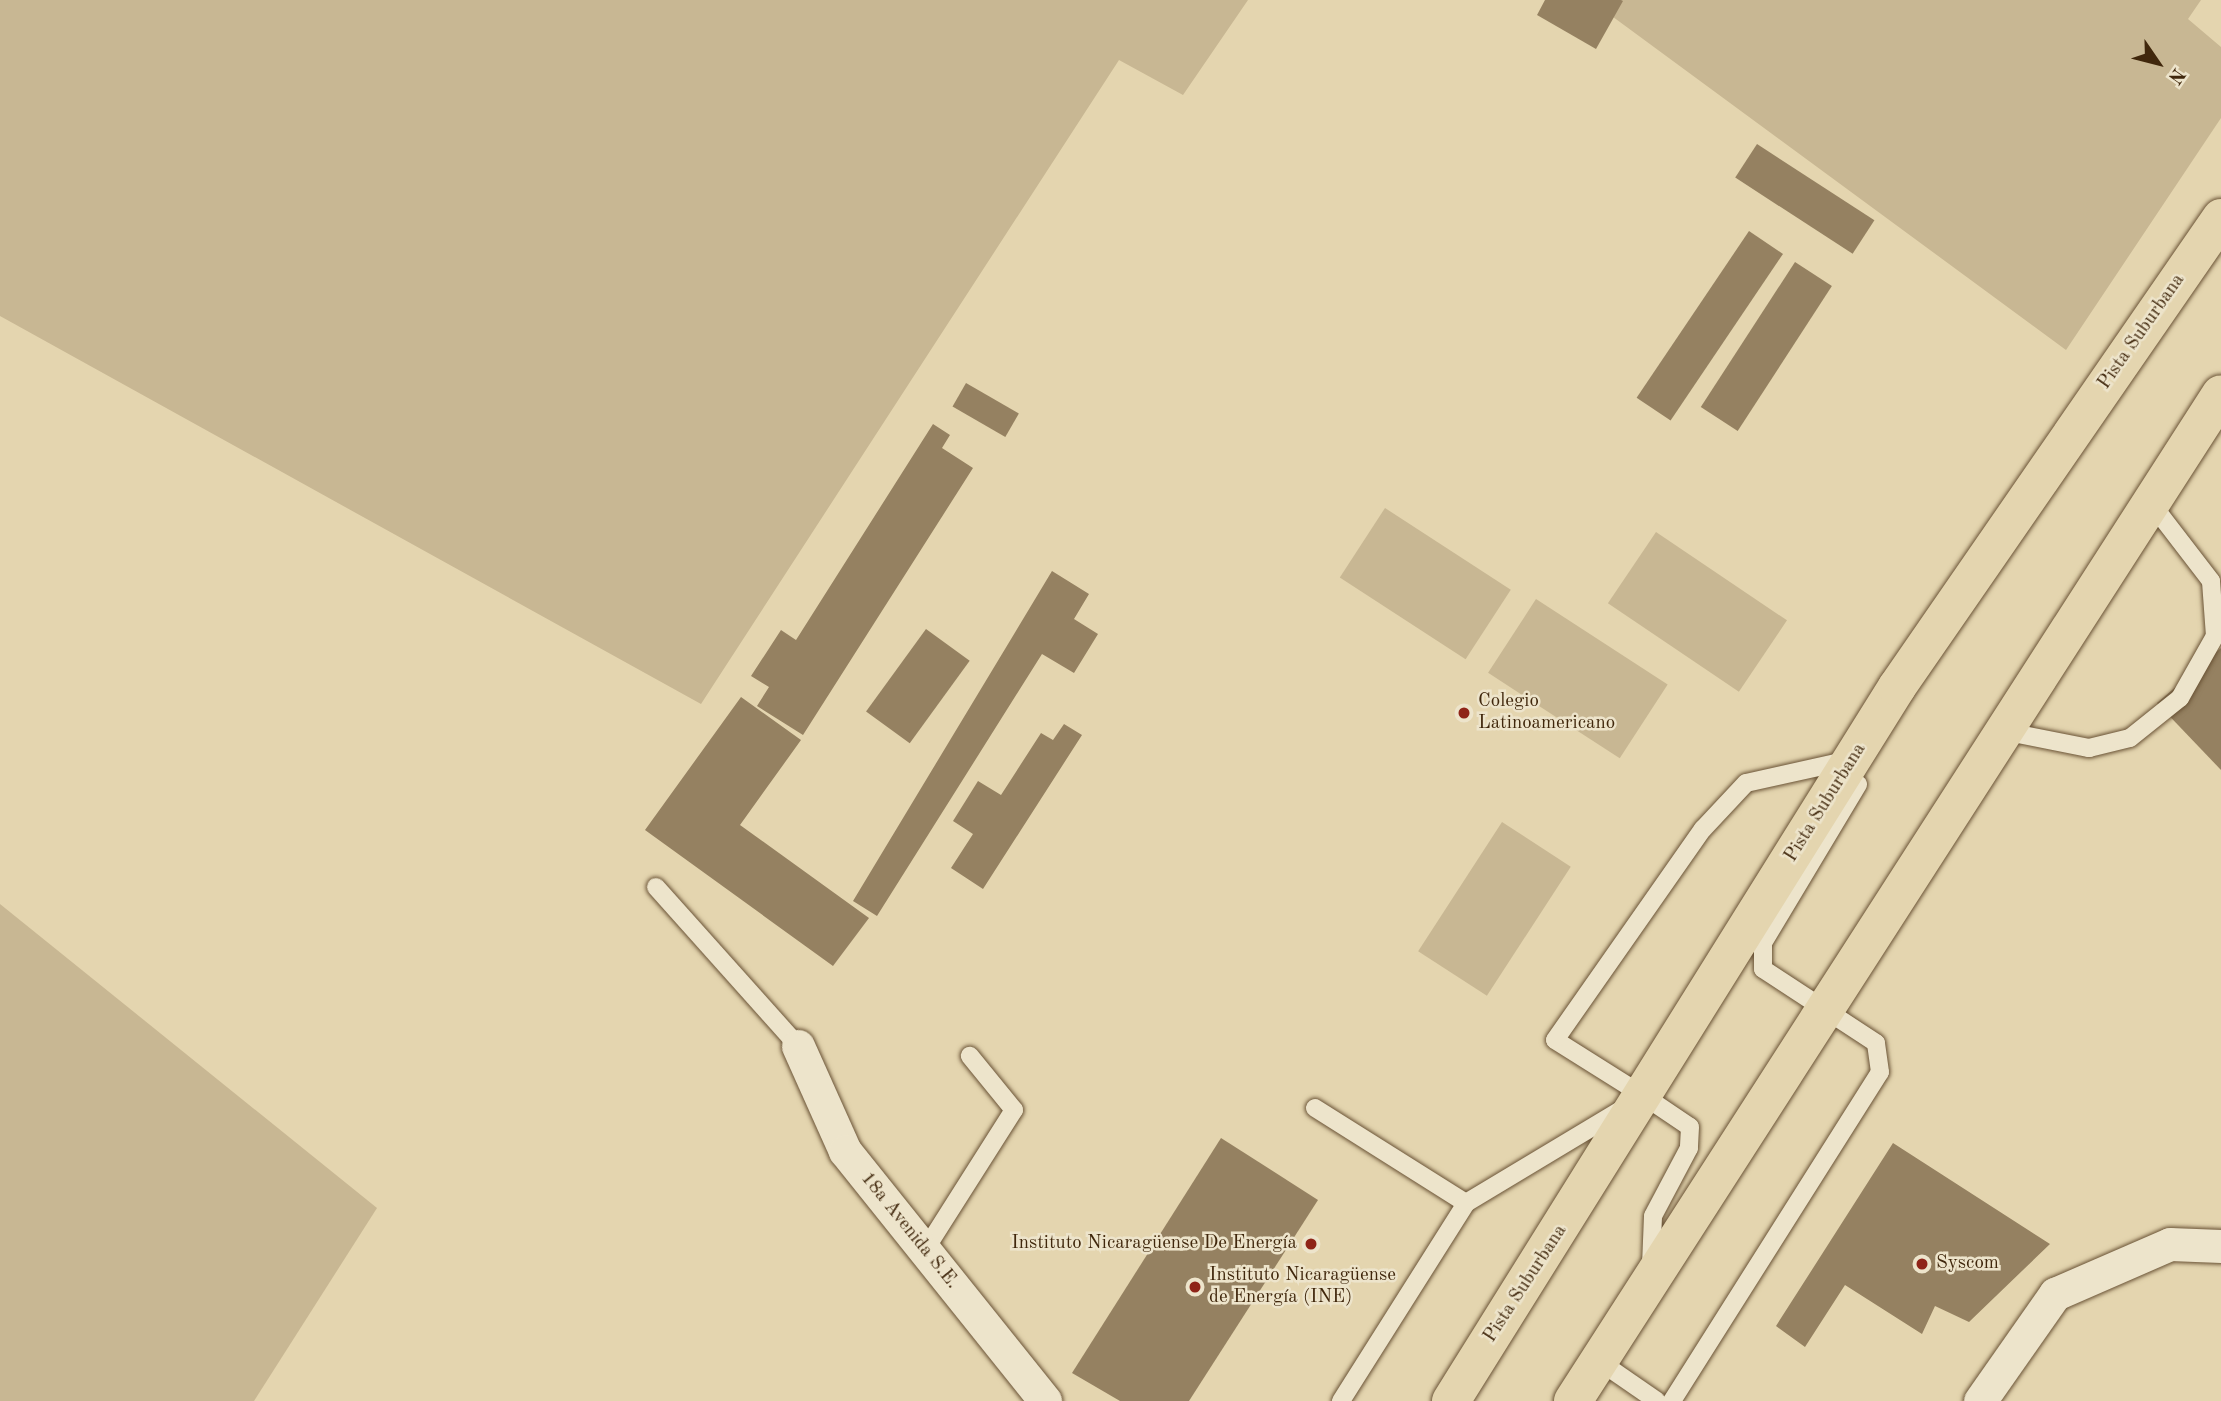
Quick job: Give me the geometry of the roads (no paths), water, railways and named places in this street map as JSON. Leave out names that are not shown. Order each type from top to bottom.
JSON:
[{"type":"main road","name":"Pista Suburbana","points":[[1451,1401],[1644,1096],[1897,687],[2221,218]]},
{"type":"main road","points":[[1573,1401],[1823,1008],[2221,394]]},
{"type":"street","name":"18a Avenida S.E.","points":[[797,1046],[845,1150],[1045,1401]]},
{"type":"street","points":[[1980,1401],[2055,1294],[2170,1244],[2221,1246]]},
{"type":"lane","points":[[2003,731],[2089,748],[2130,738],[2180,698],[2215,636],[2211,581],[2151,503]]},
{"type":"lane","points":[[1672,1401],[1880,1072],[1876,1044],[1763,969],[1763,943],[1865,773],[1897,687]]},
{"type":"lane","points":[[1650,1280],[1653,1216],[1689,1148],[1690,1127],[1555,1040],[1703,829],[1746,783],[1852,759]]},
{"type":"lane","points":[[656,887],[797,1046]]},
{"type":"lane","points":[[925,1250],[1014,1110],[970,1056]]},
{"type":"lane","points":[[1341,1401],[1466,1203],[1644,1096]]},
{"type":"lane","points":[[1315,1108],[1466,1203]]},
{"type":"lane","points":[[1599,1362],[1657,1401]]},
{"type":"place","name":"Colegio Latinoamericano","points":[[1464,713]]},
{"type":"place","name":"Instituto Nicaragüense De Energía","points":[[1311,1244]]},
{"type":"place","name":"Syscom","points":[[1922,1264]]},
{"type":"place","name":"Instituto Nicaragüense de Energía (INE)","points":[[1195,1287]]}]
